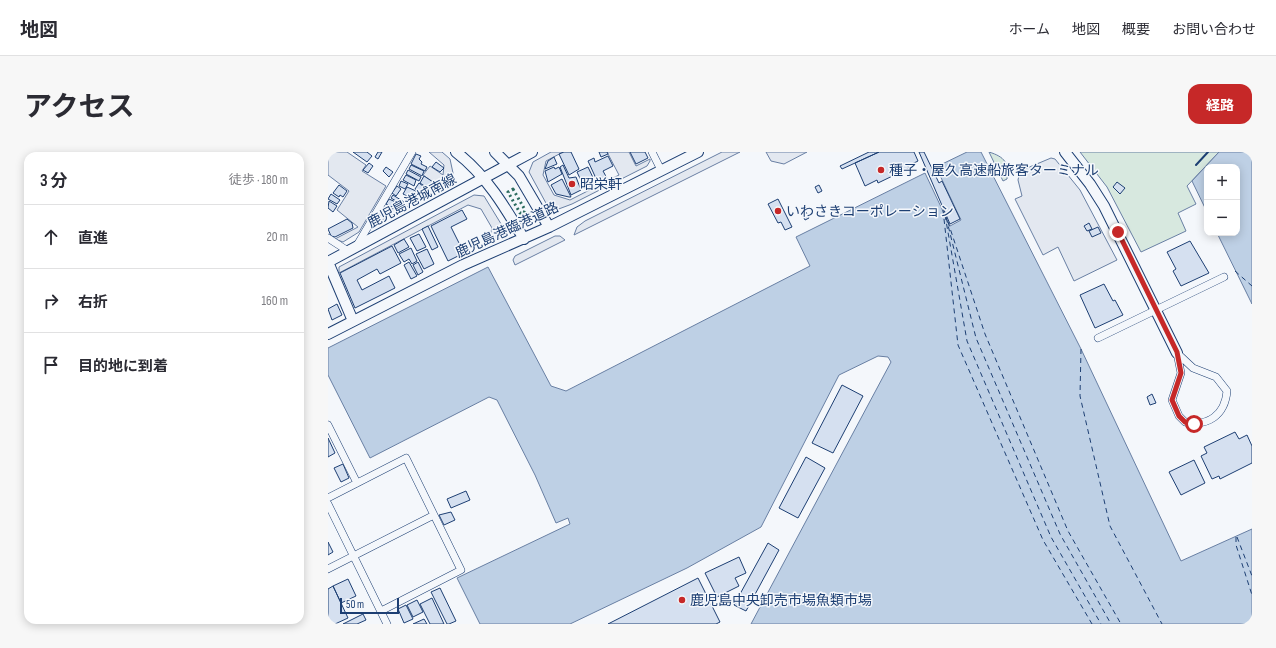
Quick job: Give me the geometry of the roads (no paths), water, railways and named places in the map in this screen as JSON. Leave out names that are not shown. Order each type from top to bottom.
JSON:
[{"type":"street","points":[[328,238],[352,249],[412,152]]},
{"type":"street","points":[[456,152],[485,179],[500,198],[524,239]]},
{"type":"street","points":[[495,152],[510,165],[519,176],[549,227]]},
{"type":"street","name":"鹿児島港城南線","points":[[328,262],[485,179],[532,152]]},
{"type":"street","points":[[652,152],[661,170]]},
{"type":"street","name":"鹿児島港臨港道路","points":[[328,334],[462,265],[524,239],[698,152]]},
{"type":"street","points":[[1065,152],[1090,184],[1104,206],[1177,352],[1181,373],[1173,394],[1175,408],[1185,422],[1194,424],[1202,423],[1220,412],[1226,400],[1226,391],[1216,378],[1193,368],[1177,352]]},
{"type":"street","points":[[328,262],[353,321]]},
{"type":"street","points":[[1098,338],[1224,277]]},
{"type":"street","points":[[328,425],[357,484]]},
{"type":"street","points":[[328,498],[406,458],[461,570],[381,611]]},
{"type":"street","points":[[328,504],[386,622],[377,624]]},
{"type":"street","points":[[328,569],[354,557],[366,548],[434,515]]},
{"type":"water","points":[[967,152],[981,152],[1081,349],[1181,561],[1252,529],[1252,624],[751,624],[891,362],[888,357],[878,356],[839,375],[761,527],[687,568],[570,624],[480,624],[457,578],[570,524],[568,518],[556,523],[535,475],[497,400],[489,397],[370,458],[328,375],[328,348],[488,267],[551,386],[566,391],[810,266],[796,237],[925,173],[950,226],[961,220],[936,167]]},
{"type":"water","points":[[1219,152],[1252,152],[1252,304],[1218,236],[1240,236],[1240,164],[1208,164]]},
{"type":"water","points":[[1204,168],[1204,206],[1192,181]]},
{"type":"place","name":"種子・屋久高速船旅客ターミナル","points":[[881,170]]},
{"type":"place","name":"昭栄軒","points":[[572,184]]},
{"type":"place","name":"いわさきコーポレーション","points":[[778,211]]},
{"type":"place","name":"鹿児島中央卸売市場魚類市場","points":[[682,600]]}]
